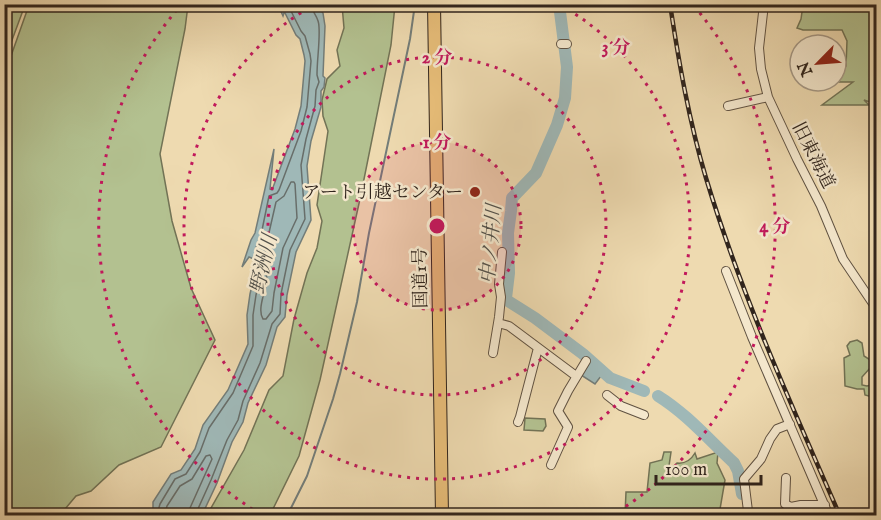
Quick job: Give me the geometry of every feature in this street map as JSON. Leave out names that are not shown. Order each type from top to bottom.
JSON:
[{"type":"highway","name":"国道1号","points":[[434,4],[442,516]]},
{"type":"street","name":"旧東海道","points":[[764,4],[759,48],[761,69],[768,97],[821,206],[843,259],[876,308]]},
{"type":"street","points":[[728,106],[768,97]]},
{"type":"street","points":[[493,353],[501,297],[499,284],[502,252]]},
{"type":"street","points":[[726,271],[829,516]]},
{"type":"street","points":[[498,323],[509,326],[576,376]]},
{"type":"street","points":[[518,422],[538,348]]},
{"type":"street","points":[[551,465],[568,428],[558,411],[586,361]]},
{"type":"street","points":[[607,395],[621,406],[644,414]]},
{"type":"street","points":[[746,516],[748,511],[744,479],[761,459],[777,429],[790,424]]},
{"type":"street","points":[[786,478],[785,504],[791,507],[825,505]]},
{"type":"green space","points":[[4,5],[25,5],[5,59]]},
{"type":"green space","points":[[29,5],[188,5],[160,154],[172,221],[191,288],[215,340],[161,447],[119,465],[91,491],[76,496],[60,515],[5,515],[5,73]]},
{"type":"green space","points":[[342,5],[395,5],[391,45],[320,380],[299,456],[270,515],[207,515],[244,450],[269,390],[283,376],[294,319],[307,273],[317,248],[322,221],[317,205],[328,131],[323,116],[322,100],[327,79],[340,66],[337,50],[344,28]]},
{"type":"green space","points":[[803,5],[876,5],[876,104],[864,100],[869,105],[822,105],[838,93],[848,93],[848,86],[853,82],[848,82],[848,33],[843,33],[842,30],[803,30],[797,28]]},
{"type":"green space","points":[[857,340],[862,343],[864,356],[872,361],[871,367],[862,377],[862,385],[876,384],[876,398],[865,395],[864,389],[845,386],[844,358],[850,355],[847,346],[850,342]]},
{"type":"green space","points":[[525,418],[545,419],[546,426],[543,431],[524,430]]},
{"type":"green space","points":[[664,452],[671,452],[669,466],[672,468],[677,463],[688,461],[695,453],[697,459],[718,452],[717,463],[725,480],[719,515],[686,513],[686,516],[625,515],[626,492],[647,492],[650,463],[662,460]]},
{"type":"water","name":"野洲川","points":[[278,5],[316,5],[323,13],[325,26],[324,87],[321,91],[321,107],[311,141],[307,166],[311,220],[296,252],[285,317],[277,327],[266,365],[202,515],[146,515],[153,508],[153,502],[171,474],[181,470],[195,449],[203,425],[228,390],[248,344],[247,315],[254,277],[251,276],[254,259],[249,257],[242,267],[255,233],[274,149],[270,189],[272,190],[295,129],[301,106],[305,61],[300,39]]},
{"type":"water","points":[[589,363],[601,376],[595,384],[581,375]]},
{"type":"waterway","points":[[287,516],[307,476],[340,374],[357,302],[415,4]]},
{"type":"waterway","name":"中ノ井川","points":[[559,4],[567,67],[565,98],[557,125],[536,173],[512,198],[508,233],[509,273],[506,298],[583,354],[610,378],[644,391]]},
{"type":"waterway","name":"中ノ井川","points":[[658,396],[688,419],[734,463],[738,471],[742,494]]},
{"type":"railway","points":[[670,4],[681,70],[700,157],[720,221],[768,348],[840,516]]},
{"type":"place","name":"アート引越センター","points":[[475,192]]}]
